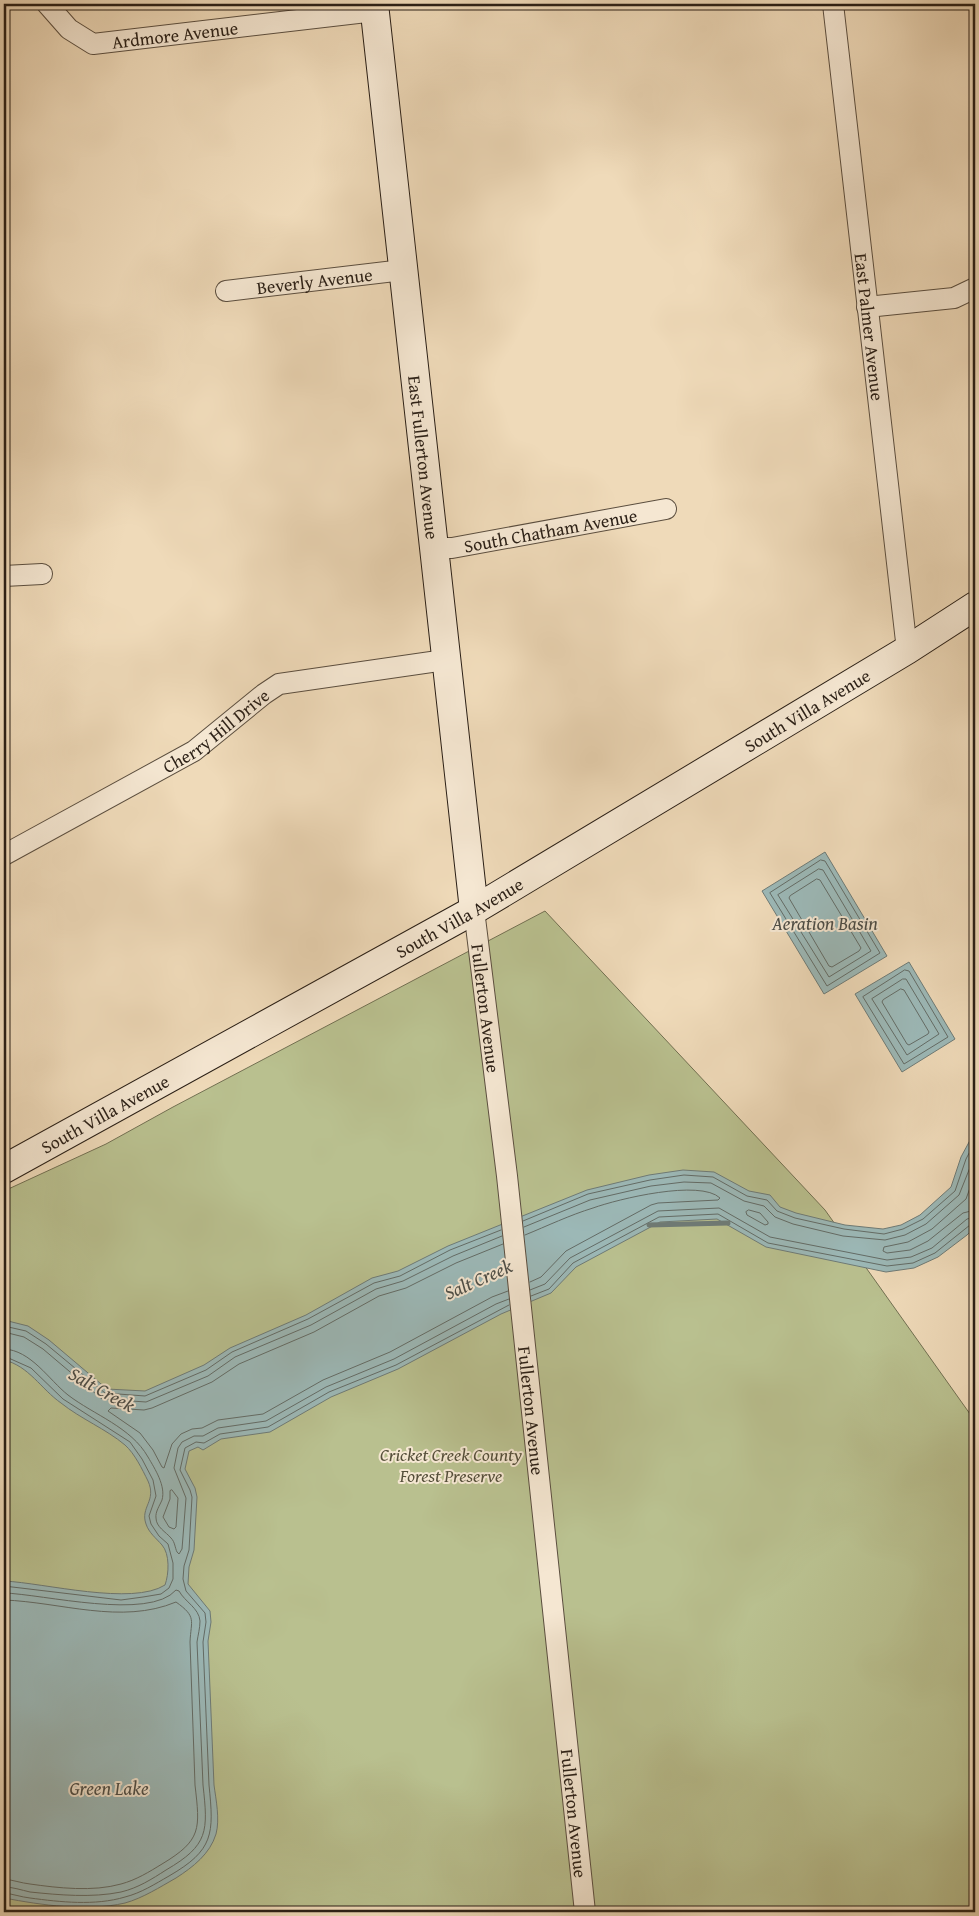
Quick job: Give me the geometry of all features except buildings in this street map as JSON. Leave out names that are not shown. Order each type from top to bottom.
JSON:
[{"type":"main road","name":"East Fullerton Avenue","points":[[374,7],[474,910]]},
{"type":"main road","name":"South Villa Avenue","points":[[4,1169],[474,910],[907,650],[975,606]]},
{"type":"street","name":"Ardmore Avenue","points":[[47,4],[69,29],[93,44],[374,7]]},
{"type":"street","name":"East Palmer Avenue","points":[[833,4],[907,650]]},
{"type":"street","name":"Beverly Avenue","points":[[226,291],[403,270]]},
{"type":"street","points":[[867,307],[954,298],[975,288]]},
{"type":"street","name":"South Chatham Avenue","points":[[434,548],[452,548],[666,509]]},
{"type":"street","points":[[4,576],[42,574]]},
{"type":"street","name":"Cherry Hill Drive","points":[[4,855],[194,751],[279,684],[446,660]]},
{"type":"street","name":"Fullerton Avenue","points":[[474,910],[507,1176],[585,1912]]},
{"type":"green space","name":"Cricket Creek County Forest Preserve","points":[[545,911],[825,1210],[975,1421],[975,1912],[4,1912],[4,1191],[106,1144]]},
{"type":"water","name":"Aeration Basin","points":[[825,852],[887,956],[824,994],[762,891]]},
{"type":"water","name":"Aeration Basin","points":[[909,962],[955,1039],[902,1072],[855,994]]},
{"type":"water","name":"Green Lake","points":[[975,1131],[975,1227],[938,1257],[914,1268],[886,1272],[766,1247],[717,1219],[660,1222],[576,1267],[551,1293],[501,1314],[398,1369],[331,1397],[270,1432],[221,1439],[203,1450],[198,1447],[189,1451],[185,1469],[195,1488],[197,1497],[194,1550],[189,1567],[188,1584],[210,1611],[211,1622],[208,1641],[214,1785],[218,1816],[216,1834],[210,1848],[195,1865],[151,1892],[125,1903],[110,1906],[80,1907],[49,1905],[4,1898],[4,1581],[88,1592],[132,1594],[150,1591],[165,1585],[168,1564],[165,1549],[146,1524],[145,1513],[151,1494],[148,1481],[135,1457],[125,1445],[110,1434],[61,1403],[21,1367],[4,1360],[4,1320],[28,1326],[49,1340],[107,1389],[145,1391],[204,1365],[230,1348],[306,1315],[372,1278],[398,1271],[448,1246],[587,1190],[649,1175],[683,1170],[714,1172],[749,1191],[770,1195],[780,1207],[796,1213],[845,1225],[883,1229],[901,1225],[920,1215],[951,1187],[961,1157]]},
{"type":"waterway","name":"Salt Creek","points":[[649,1225],[728,1223]]}]
